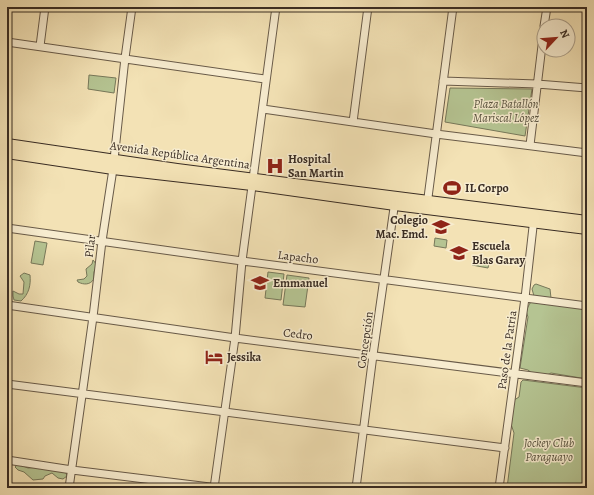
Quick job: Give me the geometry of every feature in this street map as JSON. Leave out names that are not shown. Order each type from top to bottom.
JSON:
[{"type":"highway","name":"Avenida República Argentina","points":[[7,144],[114,164]]},
{"type":"highway","name":"Avenida República Argentina","points":[[7,153],[114,164],[428,205],[534,219],[587,229]]},
{"type":"highway","name":"Avenida República Argentina","points":[[534,219],[587,221]]},
{"type":"street","points":[[40,46],[45,7]]},
{"type":"street","name":"Pilar","points":[[69,488],[83,393],[102,241],[114,164],[132,7]]},
{"type":"street","points":[[7,460],[72,470],[215,488],[235,338],[242,261],[252,182],[263,109],[265,79],[276,7]]},
{"type":"street","points":[[353,122],[368,7]]},
{"type":"street","points":[[428,205],[453,7]]},
{"type":"street","points":[[545,18],[547,7]]},
{"type":"street","points":[[7,42],[265,79]]},
{"type":"street","points":[[530,145],[540,58]]},
{"type":"street","points":[[443,81],[537,84],[587,88]]},
{"type":"street","points":[[263,109],[436,134],[587,153]]},
{"type":"street","name":"Concepción","points":[[356,488],[373,355],[396,201]]},
{"type":"street","name":"Paso de la Patria","points":[[499,488],[525,298],[534,219]]},
{"type":"street","name":"Lapacho","points":[[7,228],[242,261],[587,306]]},
{"type":"street","name":"Cedro","points":[[7,305],[235,338],[587,383]]},
{"type":"street","points":[[7,384],[505,448]]},
{"type":"green space","points":[[89,75],[116,78],[114,93],[88,89]]},
{"type":"green space","name":"Plaza Batallón Mariscal López","points":[[450,88],[532,89],[525,136],[445,122]]},
{"type":"green space","points":[[435,238],[447,240],[446,248],[434,246]]},
{"type":"green space","points":[[35,241],[47,243],[43,265],[31,263]]},
{"type":"green space","points":[[474,257],[490,259],[488,268],[472,265]]},
{"type":"green space","points":[[93,260],[97,265],[94,272],[94,279],[87,284],[78,282],[77,280],[84,279],[87,276],[86,269],[92,264]]},
{"type":"green space","points":[[268,272],[284,274],[281,300],[265,298]]},
{"type":"green space","points":[[24,273],[30,275],[29,289],[21,301],[14,300],[13,291],[23,294],[24,282],[20,276]]},
{"type":"green space","points":[[287,275],[309,278],[305,307],[283,305]]},
{"type":"green space","points":[[536,284],[550,289],[551,298],[534,296],[532,289]]},
{"type":"green space","points":[[535,301],[587,305],[587,379],[551,373],[547,375],[533,374],[528,370],[520,368],[528,317],[526,311],[530,303]]},
{"type":"green space","name":"Jockey Club Paraguayo","points":[[523,380],[587,388],[587,488],[507,488],[514,433],[511,424],[511,402],[519,397],[521,382]]},
{"type":"green space","points":[[18,464],[28,468],[41,467],[65,470],[67,476],[63,479],[58,478],[52,473],[45,476],[43,479],[33,480],[24,472],[15,467]]},
{"type":"place","name":"Hospital San Martin","points":[[275,166]]},
{"type":"place","name":"IL Corpo","points":[[452,188]]},
{"type":"place","name":"Colegio Mac. Emd.","points":[[441,227]]},
{"type":"place","name":"Escuela Blas Garay","points":[[459,253]]},
{"type":"place","name":"Emmanuel","points":[[260,283]]},
{"type":"place","name":"Jessika","points":[[214,357]]}]
